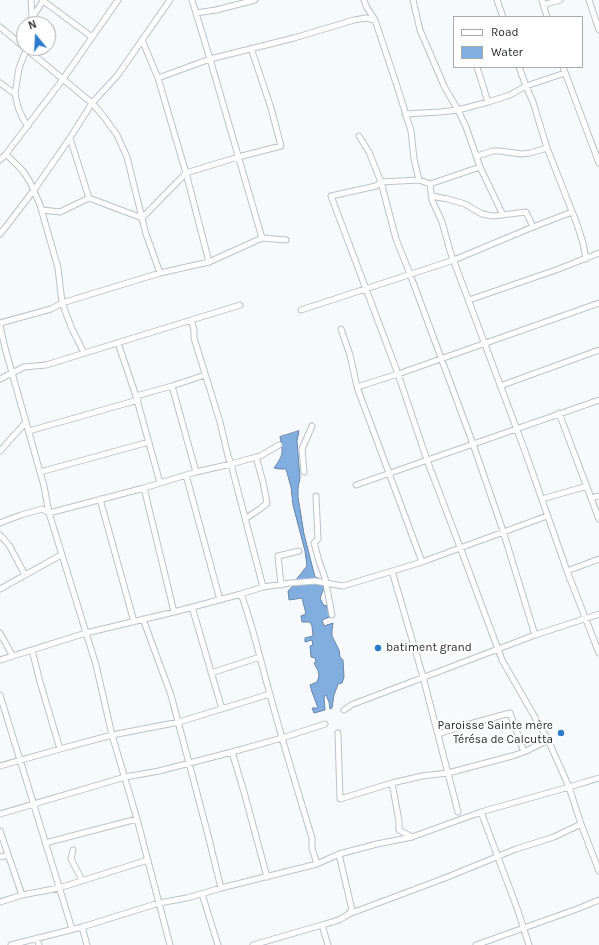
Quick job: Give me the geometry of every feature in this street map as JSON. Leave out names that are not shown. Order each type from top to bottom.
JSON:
[{"type":"street","points":[[31,0],[32,16]]},
{"type":"street","points":[[33,16],[42,0],[92,37]]},
{"type":"street","points":[[0,160],[28,126],[118,0]]},
{"type":"street","points":[[0,234],[34,190],[92,103],[117,76],[170,0]]},
{"type":"street","points":[[192,0],[262,238]]},
{"type":"street","points":[[196,13],[216,10],[255,0]]},
{"type":"street","points":[[364,0],[375,20],[411,131],[414,159],[419,180]]},
{"type":"street","points":[[413,0],[420,30],[445,88],[466,127],[480,167],[503,215]]},
{"type":"street","points":[[497,0],[503,16]]},
{"type":"street","points":[[547,16],[543,3],[560,0]]},
{"type":"street","points":[[589,0],[598,22],[599,30]]},
{"type":"street","points":[[158,78],[210,59],[294,38],[354,20],[366,18],[375,20]]},
{"type":"street","points":[[0,27],[16,39]]},
{"type":"street","points":[[142,40],[158,78],[186,173],[209,262]]},
{"type":"street","points":[[142,218],[186,173],[281,146],[271,108],[251,48]]},
{"type":"street","points":[[23,56],[19,68],[15,94],[18,107],[28,126]]},
{"type":"street","points":[[35,56],[92,103],[104,116],[117,135],[127,157],[146,234],[160,273]]},
{"type":"street","points":[[477,68],[488,102]]},
{"type":"street","points":[[519,68],[533,102],[547,148],[577,224],[586,259]]},
{"type":"street","points":[[563,68],[598,159]]},
{"type":"street","points":[[405,114],[458,110],[510,95],[526,86],[565,73]]},
{"type":"street","points":[[0,83],[15,94]]},
{"type":"street","points":[[359,136],[369,152],[381,182],[396,239],[473,444],[503,531],[535,635]]},
{"type":"street","points":[[70,138],[89,198]]},
{"type":"street","points":[[477,156],[493,151],[521,154],[547,148]]},
{"type":"street","points":[[6,154],[30,182],[42,210],[58,268],[62,303],[72,329],[84,353]]},
{"type":"street","points":[[480,167],[430,184],[419,180],[381,182],[376,186],[331,196],[398,374],[427,460],[502,660],[548,740],[569,787],[599,871]]},
{"type":"street","points":[[430,184],[432,200],[442,222],[450,251],[526,454],[567,571],[599,653]]},
{"type":"street","points":[[431,196],[465,204],[482,214],[493,216],[526,212],[533,227]]},
{"type":"street","points":[[42,210],[60,212],[89,198],[142,218]]},
{"type":"street","points":[[301,310],[454,260],[572,212]]},
{"type":"street","points":[[0,322],[51,308],[62,303],[160,273],[209,262],[262,238],[286,240]]},
{"type":"street","points":[[469,300],[586,259],[599,253]]},
{"type":"street","points":[[358,387],[599,303]]},
{"type":"street","points":[[0,379],[24,367],[46,365],[240,305]]},
{"type":"street","points":[[191,320],[194,330],[194,338],[220,422],[264,587]]},
{"type":"street","points":[[0,326],[44,486],[49,513],[96,665],[112,735],[137,819],[170,945]]},
{"type":"street","points":[[341,329],[358,387],[422,562]]},
{"type":"street","points":[[118,343],[137,398],[160,483]]},
{"type":"street","points":[[500,386],[599,350]]},
{"type":"street","points":[[29,431],[137,398],[205,375]]},
{"type":"street","points":[[172,386],[196,472]]},
{"type":"street","points":[[356,485],[599,400]]},
{"type":"street","points":[[559,413],[599,519]]},
{"type":"street","points":[[0,451],[26,422]]},
{"type":"street","points":[[304,472],[302,449],[312,426]]},
{"type":"street","points":[[40,472],[149,442]]},
{"type":"street","points":[[0,523],[42,509],[49,513],[144,488],[196,472],[260,456],[279,444]]},
{"type":"street","points":[[248,517],[267,502],[256,457]]},
{"type":"street","points":[[186,475],[220,600]]},
{"type":"street","points":[[542,499],[587,486]]},
{"type":"street","points":[[144,488],[174,612]]},
{"type":"street","points":[[316,496],[318,539],[314,543],[318,561],[326,583],[332,615]]},
{"type":"street","points":[[591,498],[599,496]]},
{"type":"street","points":[[100,500],[134,622]]},
{"type":"street","points":[[0,660],[86,633],[174,612],[264,587],[315,581],[343,586],[422,562],[547,516]]},
{"type":"street","points":[[0,535],[9,545],[25,574]]},
{"type":"street","points":[[280,585],[278,556],[299,551]]},
{"type":"street","points":[[0,589],[61,555]]},
{"type":"street","points":[[567,571],[599,559]]},
{"type":"street","points":[[392,571],[423,677],[458,812]]},
{"type":"street","points":[[241,594],[249,615],[282,738],[312,838],[312,848],[318,864]]},
{"type":"street","points":[[192,607],[222,709]]},
{"type":"street","points":[[344,710],[356,703],[423,677],[535,635],[599,614]]},
{"type":"street","points":[[143,619],[169,689],[179,722],[221,888]]},
{"type":"street","points":[[0,633],[12,655]]},
{"type":"street","points":[[32,650],[60,749]]},
{"type":"street","points":[[211,673],[260,657]]},
{"type":"street","points":[[0,766],[112,735],[179,722],[270,694]]},
{"type":"street","points":[[0,695],[1,704],[34,804],[72,929]]},
{"type":"street","points":[[438,734],[510,713],[524,752]]},
{"type":"street","points":[[0,814],[125,777],[159,771],[232,752],[326,724]]},
{"type":"street","points":[[338,734],[340,799],[392,783],[422,776],[448,773],[524,752],[548,740]]},
{"type":"street","points":[[232,752],[267,876]]},
{"type":"street","points":[[11,945],[82,927],[159,903],[187,898],[318,864],[339,854],[412,837],[481,812],[599,778]]},
{"type":"street","points":[[392,783],[399,821],[399,830],[412,837]]},
{"type":"street","points":[[481,812],[529,945]]},
{"type":"street","points":[[45,843],[137,819]]},
{"type":"street","points":[[253,945],[342,918],[497,856],[554,837],[581,824]]},
{"type":"street","points":[[0,831],[22,895]]},
{"type":"street","points":[[73,850],[71,859],[82,880]]},
{"type":"street","points":[[339,854],[352,910],[349,914]]},
{"type":"street","points":[[0,857],[8,855]]},
{"type":"street","points":[[0,902],[22,895],[59,888],[148,860]]},
{"type":"street","points":[[202,894],[218,945]]},
{"type":"street","points":[[480,944],[599,900]]},
{"type":"street","points":[[322,925],[328,945]]},
{"type":"street","points":[[82,927],[87,945]]},
{"type":"street","points":[[37,938],[39,945]]},
{"type":"water","points":[[299,431],[297,441],[300,478],[298,497],[304,534],[315,577],[318,578],[318,581],[295,581],[307,566],[305,551],[293,505],[291,487],[286,469],[274,468],[280,460],[282,453],[280,437]]},
{"type":"water","points":[[310,582],[322,584],[324,588],[320,598],[332,616],[322,620],[324,626],[333,623],[332,636],[339,650],[340,657],[343,660],[344,677],[342,683],[338,684],[334,695],[332,708],[330,709],[326,695],[324,697],[325,710],[314,713],[312,708],[318,708],[310,685],[317,682],[319,674],[314,663],[316,662],[315,658],[311,657],[310,646],[313,645],[312,640],[305,642],[305,638],[313,636],[312,626],[310,622],[302,622],[301,616],[306,614],[302,598],[289,600],[288,591],[295,584]]},
{"type":"place","name":"batiment grand","points":[[378,648]]},
{"type":"place","name":"Paroisse Sainte mère Térésa de Calcutta","points":[[561,733]]}]
